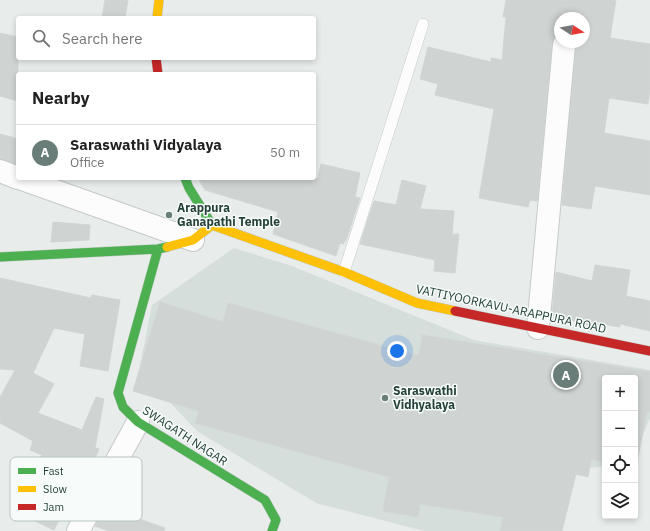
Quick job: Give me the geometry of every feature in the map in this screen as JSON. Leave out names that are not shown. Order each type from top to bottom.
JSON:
[{"type":"street","points":[[157,16],[159,0]]},
{"type":"street","points":[[538,328],[564,48]]},
{"type":"street","points":[[156,60],[158,72]]},
{"type":"street","points":[[0,171],[16,177]]},
{"type":"street","points":[[25,180],[193,240]]},
{"type":"street","points":[[0,257],[158,249],[193,240],[212,226],[186,180]]},
{"type":"street","name":"VATTIYOORKAVU-ARAPPURA ROAD","points":[[212,226],[344,272],[417,303],[650,352]]},
{"type":"street","name":"SWAGATH NAGAR","points":[[158,249],[118,393],[123,407],[138,422],[265,500],[276,520],[272,531]]},
{"type":"street","points":[[119,457],[138,422]]},
{"type":"street","points":[[78,531],[84,521]]},
{"type":"lane","points":[[344,272],[423,24]]},
{"type":"shaded area","name":"Saraswathi Vidhyalaya","points":[[234,248],[292,266],[474,340],[650,370],[650,418],[638,447],[638,375],[602,375],[602,466],[568,471],[558,531],[424,531],[316,503],[197,431],[139,370],[152,305]]},
{"type":"building","points":[[105,0],[128,0],[125,16],[102,16]]},
{"type":"building","points":[[506,0],[616,0],[610,38],[650,44],[650,90],[648,104],[609,98],[604,133],[650,141],[650,195],[595,186],[591,209],[562,205],[575,48],[590,48],[590,12],[554,12],[554,38],[552,44],[537,201],[530,200],[528,207],[479,198],[494,109],[435,95],[438,84],[420,79],[428,47],[491,62],[491,58],[502,60],[506,17],[503,17]]},
{"type":"building","points":[[0,33],[16,37],[16,60],[18,60],[18,72],[16,72],[16,100],[0,96]]},
{"type":"building","points":[[0,134],[16,138],[16,164],[0,159]]},
{"type":"building","points":[[321,164],[360,173],[355,197],[360,198],[346,241],[344,241],[344,244],[340,243],[336,256],[273,234],[278,212],[205,190],[199,180],[316,180],[316,178],[318,178]]},
{"type":"building","points":[[402,180],[426,186],[420,209],[454,211],[452,234],[459,234],[455,273],[434,271],[435,260],[360,244],[374,201],[396,205]]},
{"type":"building","points":[[53,222],[90,225],[89,240],[51,242]]},
{"type":"building","points":[[595,265],[630,270],[626,296],[650,301],[650,331],[620,324],[620,327],[601,324],[600,328],[552,315],[556,272],[592,281]]},
{"type":"building","points":[[0,278],[91,298],[92,295],[120,300],[108,371],[80,366],[85,334],[54,328],[33,373],[54,384],[38,413],[82,430],[96,397],[104,399],[95,448],[99,449],[96,457],[41,457],[42,455],[30,450],[33,441],[0,423],[0,397],[15,370],[0,369]]},
{"type":"building","name":"Saraswathi Vidhyalaya","points":[[160,302],[223,322],[228,303],[419,356],[422,335],[650,372],[650,412],[647,411],[638,458],[638,375],[602,375],[602,461],[591,459],[588,477],[576,474],[562,531],[500,531],[503,517],[420,504],[418,517],[383,511],[389,477],[195,423],[199,411],[133,391]]},
{"type":"building","points":[[142,520],[165,528],[164,531],[109,531],[95,526],[98,521]]},
{"type":"building","points":[[35,521],[58,521],[54,530]]},
{"type":"traffic: fast","points":[[186,180],[189,188],[212,225]]},
{"type":"traffic: fast","points":[[0,257],[158,249],[167,247]]},
{"type":"traffic: fast","points":[[158,249],[118,393],[123,407],[138,422],[265,500],[276,520],[272,531]]},
{"type":"traffic: slow","points":[[157,16],[159,0]]},
{"type":"traffic: slow","points":[[212,225],[344,272],[417,303],[455,311]]},
{"type":"traffic: slow","points":[[167,247],[193,240],[212,225]]},
{"type":"traffic: jam","points":[[156,60],[158,72]]},
{"type":"traffic: jam","points":[[455,311],[650,351]]},
{"type":"place","name":"Arappura Ganapathi Temple","points":[[169,215]]},
{"type":"place","name":"Saraswathi Vidyalaya","points":[[566,375]]},
{"type":"place","name":"Saraswathi Vidhyalaya","points":[[385,398]]}]
